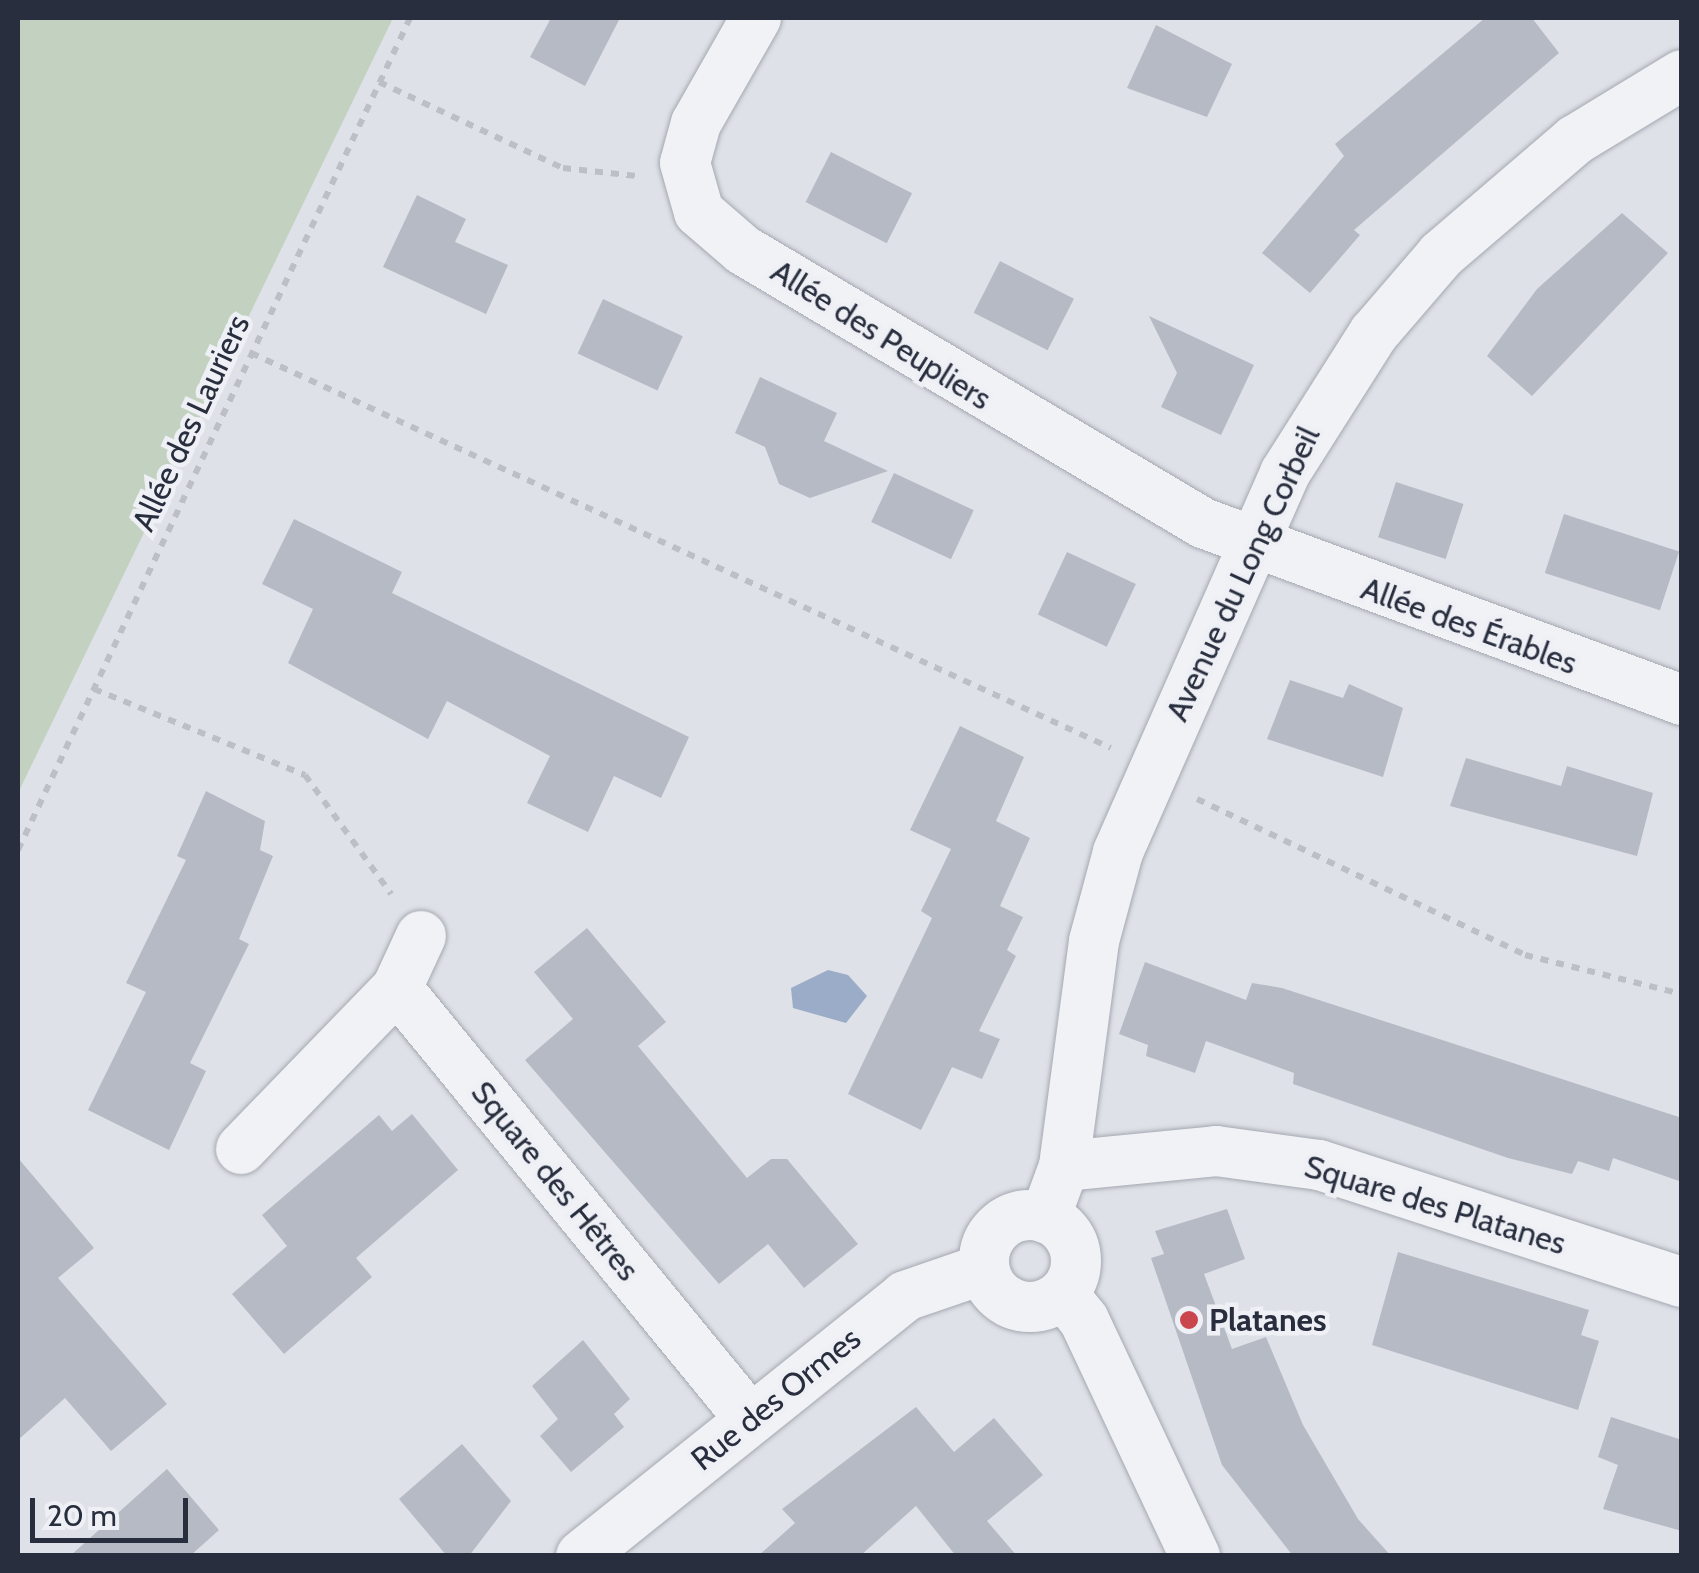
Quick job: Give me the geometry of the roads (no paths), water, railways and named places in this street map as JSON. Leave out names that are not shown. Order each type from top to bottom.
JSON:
[{"type":"street","name":"Allée des Peupliers","points":[[756,18],[692,136],[685,163],[699,212],[743,250],[979,397],[1258,547]]},
{"type":"street","name":"Avenue du Long Corbeil","points":[[1045,1218],[1064,1166],[1094,941],[1118,852],[1324,406],[1441,255],[1575,140],[1682,75]]},
{"type":"street","name":"Allée des Érables","points":[[1258,547],[1682,700]]},
{"type":"street","points":[[241,1149],[397,988],[421,936]]},
{"type":"street","name":"Square des Hêtres","points":[[397,988],[750,1419]]},
{"type":"street","name":"Square des Platanes","points":[[1064,1166],[1216,1151],[1319,1165],[1682,1282]]},
{"type":"street","points":[[1045,1218],[1075,1252],[1063,1294],[1022,1308],[998,1294],[984,1269],[1000,1226],[1045,1218]]},
{"type":"street","name":"Rue des Ormes","points":[[581,1556],[905,1296],[984,1269]]},
{"type":"street","points":[[1063,1294],[1084,1320],[1195,1556]]},
{"type":"water","points":[[828,970],[848,975],[867,996],[846,1023],[793,1008],[791,988]]},
{"type":"place","name":"Platanes","points":[[1189,1320]]}]
